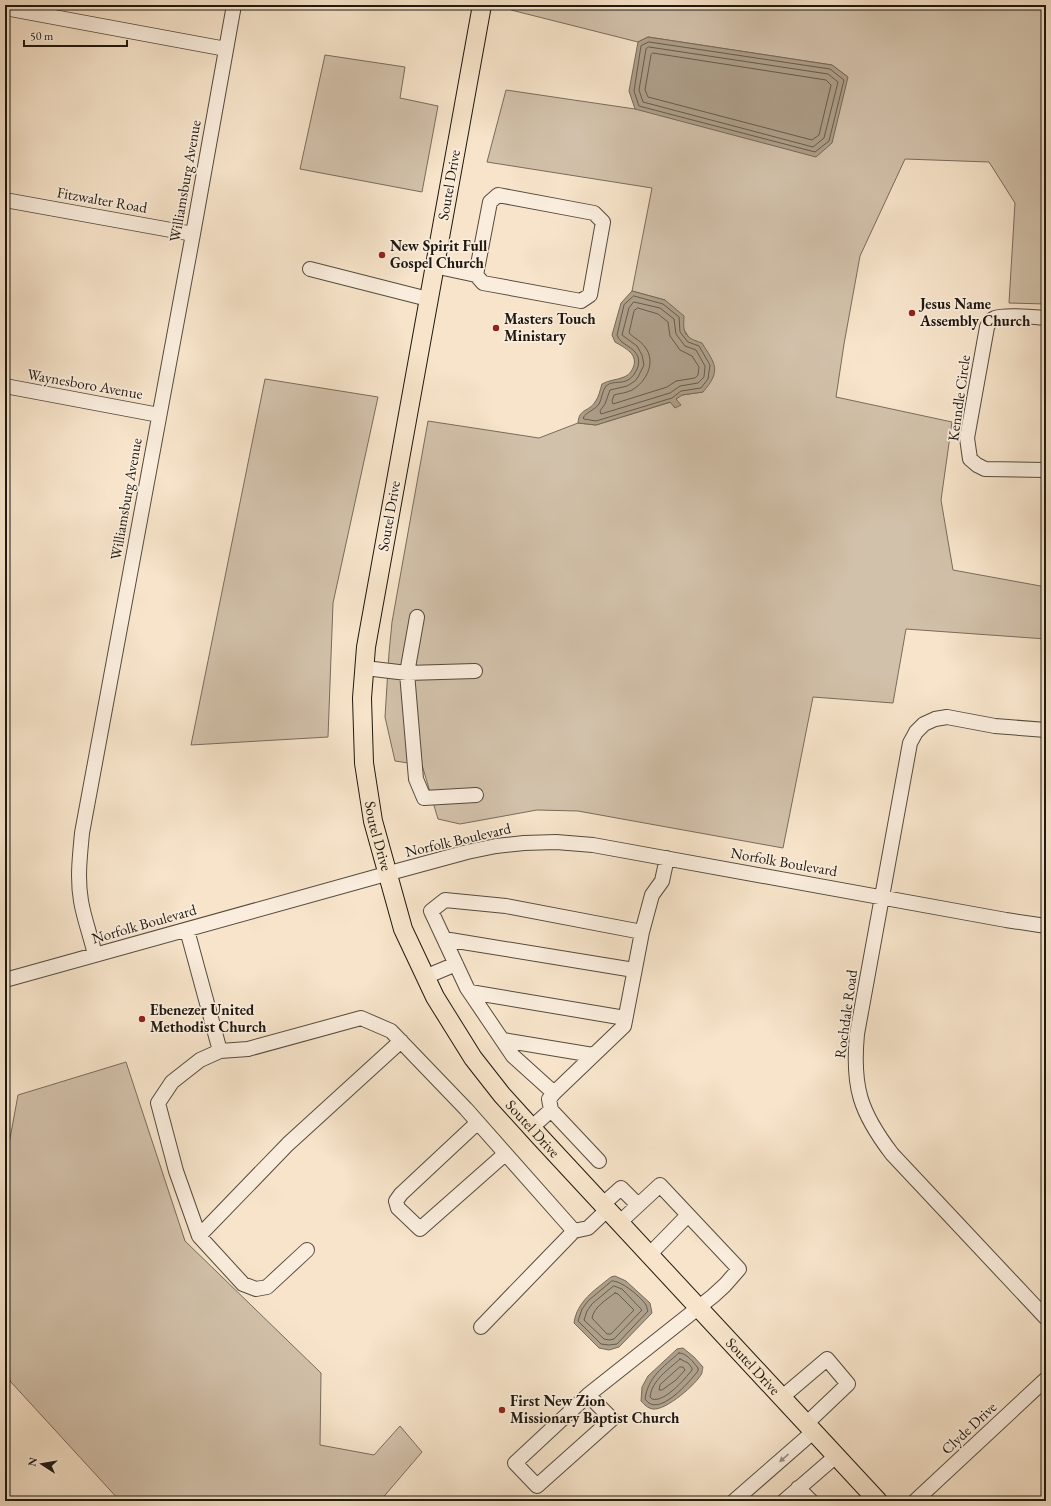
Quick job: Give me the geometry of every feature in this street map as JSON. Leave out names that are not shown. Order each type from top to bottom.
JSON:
[{"type":"main road","name":"Soutel Drive","points":[[482,5],[371,612],[366,647],[362,698],[364,763],[373,821],[386,874],[403,929],[425,977],[452,1026],[473,1058],[502,1095],[609,1213],[878,1501]]},
{"type":"street","name":"Williamsburg Avenue","points":[[95,955],[81,901],[79,882],[82,833],[234,5]]},
{"type":"street","points":[[5,8],[226,49]]},
{"type":"street","points":[[434,266],[476,275],[483,283],[581,301],[590,295],[602,222],[594,213],[498,195],[490,202],[476,275]]},
{"type":"street","name":"Fitzwalter Road","points":[[5,200],[193,234]]},
{"type":"street","points":[[310,269],[428,299]]},
{"type":"street","name":"Kenndle Circle","points":[[1046,318],[996,317],[990,321],[987,327],[967,438],[970,459],[977,465],[986,469],[1046,470]]},
{"type":"street","name":"Waynesboro Avenue","points":[[5,386],[159,415]]},
{"type":"street","points":[[417,617],[407,673],[416,778],[424,798],[476,795]]},
{"type":"street","points":[[365,668],[407,673],[475,671]]},
{"type":"street","name":"Rochdale Road","points":[[1046,730],[995,726],[947,717],[935,719],[924,724],[916,732],[910,744],[857,1034],[854,1059],[856,1080],[861,1100],[868,1119],[878,1136],[892,1154],[1046,1318]]},
{"type":"street","name":"Norfolk Boulevard","points":[[5,980],[467,852],[496,846],[524,843],[556,842],[593,845],[1046,926]]},
{"type":"street","points":[[599,1161],[551,1110],[549,1099],[624,1026],[642,932],[652,895],[662,881],[667,858]]},
{"type":"street","points":[[554,1093],[513,1056],[470,992],[432,912],[445,900],[506,906],[642,932]]},
{"type":"street","points":[[187,930],[220,1051]]},
{"type":"street","points":[[444,939],[634,970]]},
{"type":"street","points":[[425,977],[456,964]]},
{"type":"street","points":[[470,992],[625,1018]]},
{"type":"street","points":[[307,1250],[267,1287],[256,1289],[243,1284],[199,1236],[176,1171],[158,1103],[172,1082],[200,1060],[220,1051],[248,1049],[361,1018],[391,1031],[466,1109],[574,1230]]},
{"type":"street","points":[[503,1040],[593,1055]]},
{"type":"street","points":[[199,1236],[288,1144],[401,1041]]},
{"type":"street","points":[[531,1128],[551,1110]]},
{"type":"street","points":[[477,1123],[401,1194],[396,1201],[398,1208],[420,1229],[506,1154]]},
{"type":"street","points":[[481,1327],[574,1230],[588,1228],[609,1213],[638,1205],[660,1185],[739,1269],[725,1285],[698,1308],[588,1395],[515,1463],[538,1486],[612,1419],[588,1395]]},
{"type":"street","points":[[609,1213],[621,1188],[638,1205]]},
{"type":"street","points":[[649,1255],[688,1215]]},
{"type":"street","points":[[734,1501],[810,1428],[848,1384],[827,1359],[781,1398]]},
{"type":"street","name":"Clyde Drive","points":[[915,1501],[1046,1379]]},
{"type":"street","points":[[784,1501],[836,1456]]},
{"type":"street","points":[[798,1488],[811,1501]]},
{"type":"shaded area","points":[[512,5],[1046,5],[1046,304],[1009,303],[1015,203],[989,162],[905,159],[860,256],[836,397],[952,422],[941,500],[953,570],[1046,587],[1046,639],[906,629],[893,703],[813,697],[783,848],[578,811],[537,810],[460,824],[438,819],[422,765],[395,761],[385,717],[392,622],[428,421],[539,438],[578,423],[596,425],[671,402],[675,408],[676,399],[682,395],[703,392],[690,339],[665,300],[632,291],[652,188],[487,162],[506,90],[635,109],[848,77],[832,65],[648,37],[638,42],[511,10]]},
{"type":"shaded area","points":[[325,55],[405,67],[400,98],[438,106],[422,192],[300,169]]},
{"type":"shaded area","points":[[265,379],[378,397],[333,603],[328,737],[191,745]]},
{"type":"shaded area","points":[[126,1062],[185,1241],[321,1373],[320,1445],[374,1455],[400,1426],[422,1452],[380,1501],[120,1501],[10,1381],[5,1349],[5,1166],[18,1095]]},
{"type":"water","points":[[648,37],[832,65],[848,77],[832,143],[816,157],[635,109],[629,91],[638,42]]},
{"type":"water","points":[[632,291],[665,300],[684,316],[684,327],[686,334],[691,339],[702,343],[713,362],[713,378],[703,392],[682,395],[676,399],[681,405],[675,408],[670,402],[596,425],[578,423],[582,412],[593,405],[602,384],[626,376],[633,368],[633,355],[627,349],[615,342],[612,335],[621,303]]},
{"type":"water","points":[[615,1276],[626,1281],[650,1303],[652,1313],[619,1347],[609,1350],[599,1348],[574,1323],[579,1308],[583,1302],[593,1291],[611,1277]]},
{"type":"water","points":[[683,1348],[703,1367],[702,1373],[694,1384],[665,1406],[653,1409],[648,1407],[641,1401],[642,1387],[648,1376],[677,1349]]},
{"type":"place","name":"New Spirit Full Gospel Church","points":[[382,255]]},
{"type":"place","name":"Jesus Name Assembly Church","points":[[912,313]]},
{"type":"place","name":"Masters Touch Ministary","points":[[496,328]]},
{"type":"place","name":"Ebenezer United Methodist Church","points":[[142,1019]]},
{"type":"place","name":"First New Zion Missionary Baptist Church","points":[[502,1410]]}]
